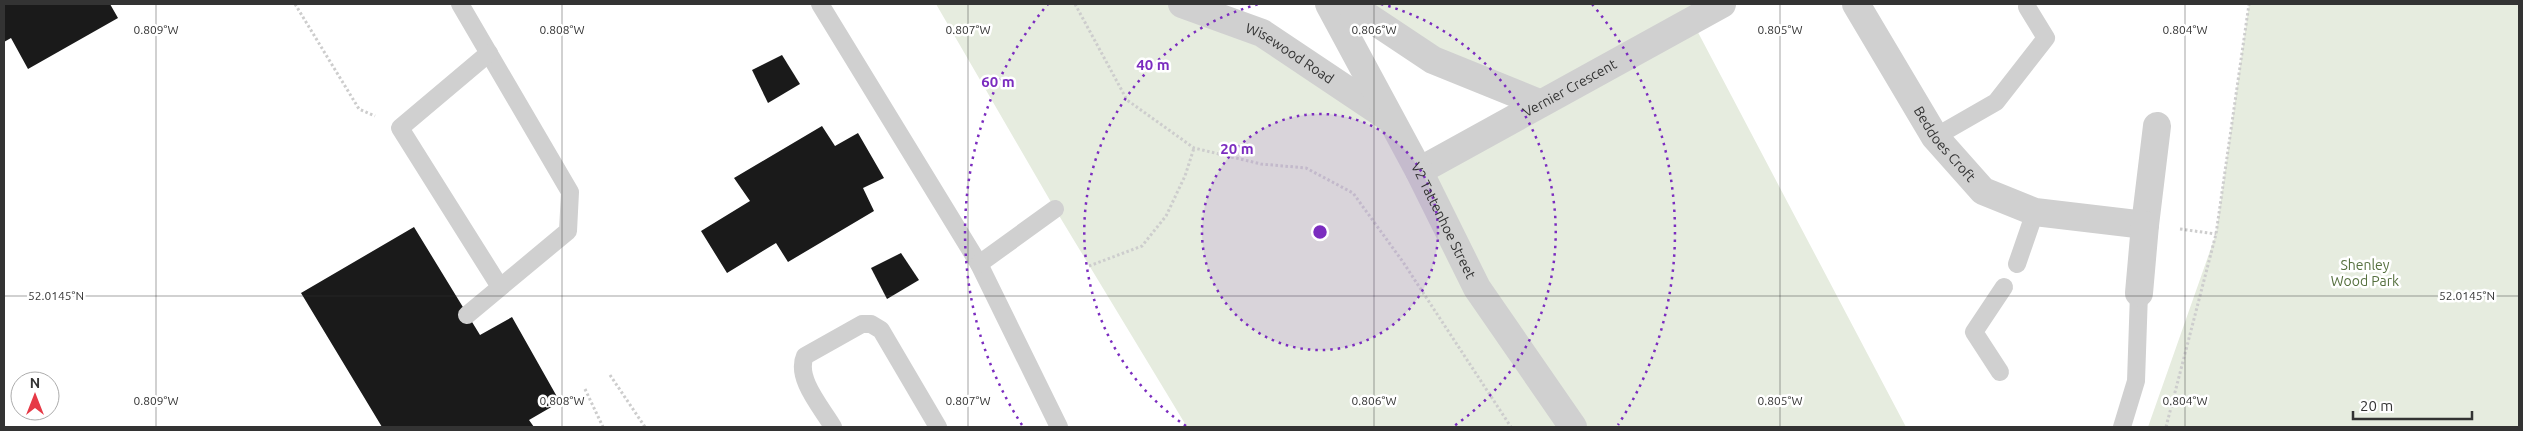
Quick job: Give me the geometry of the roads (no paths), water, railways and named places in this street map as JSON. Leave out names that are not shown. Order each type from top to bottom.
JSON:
[{"type":"street","name":"Wisewood Road","points":[[1182,4],[1262,33],[1389,118]]},
{"type":"street","name":"V2 Tattenhoe Street","points":[[1329,4],[1419,171],[1477,288],[1573,427]]},
{"type":"street","points":[[1349,4],[1433,60],[1539,103]]},
{"type":"street","name":"Vernier Crescent","points":[[1419,171],[1539,103],[1722,4]]},
{"type":"street","name":"Beddoes Croft","points":[[1856,4],[1936,137],[1983,191],[2034,212],[2145,225]]},
{"type":"street","points":[[2139,293],[2145,225],[2158,126]]},
{"type":"lane","points":[[460,4],[570,192],[568,231],[467,315]]},
{"type":"lane","points":[[826,6],[979,264],[1060,427]]},
{"type":"lane","points":[[1936,137],[1996,102],[2046,38],[2027,7]]},
{"type":"lane","points":[[489,53],[400,128],[500,288]]},
{"type":"lane","points":[[979,264],[1055,209]]},
{"type":"lane","points":[[2018,264],[2034,212]]},
{"type":"lane","points":[[2000,372],[1974,332],[2004,288]]},
{"type":"lane","points":[[2122,427],[2136,382],[2139,293]]},
{"type":"lane","points":[[833,427],[803,376],[801,365],[805,356],[862,324],[872,324],[881,330],[938,427]]},
{"type":"park label","name":"Shenley Wood Park","points":[[2365,274]]}]
